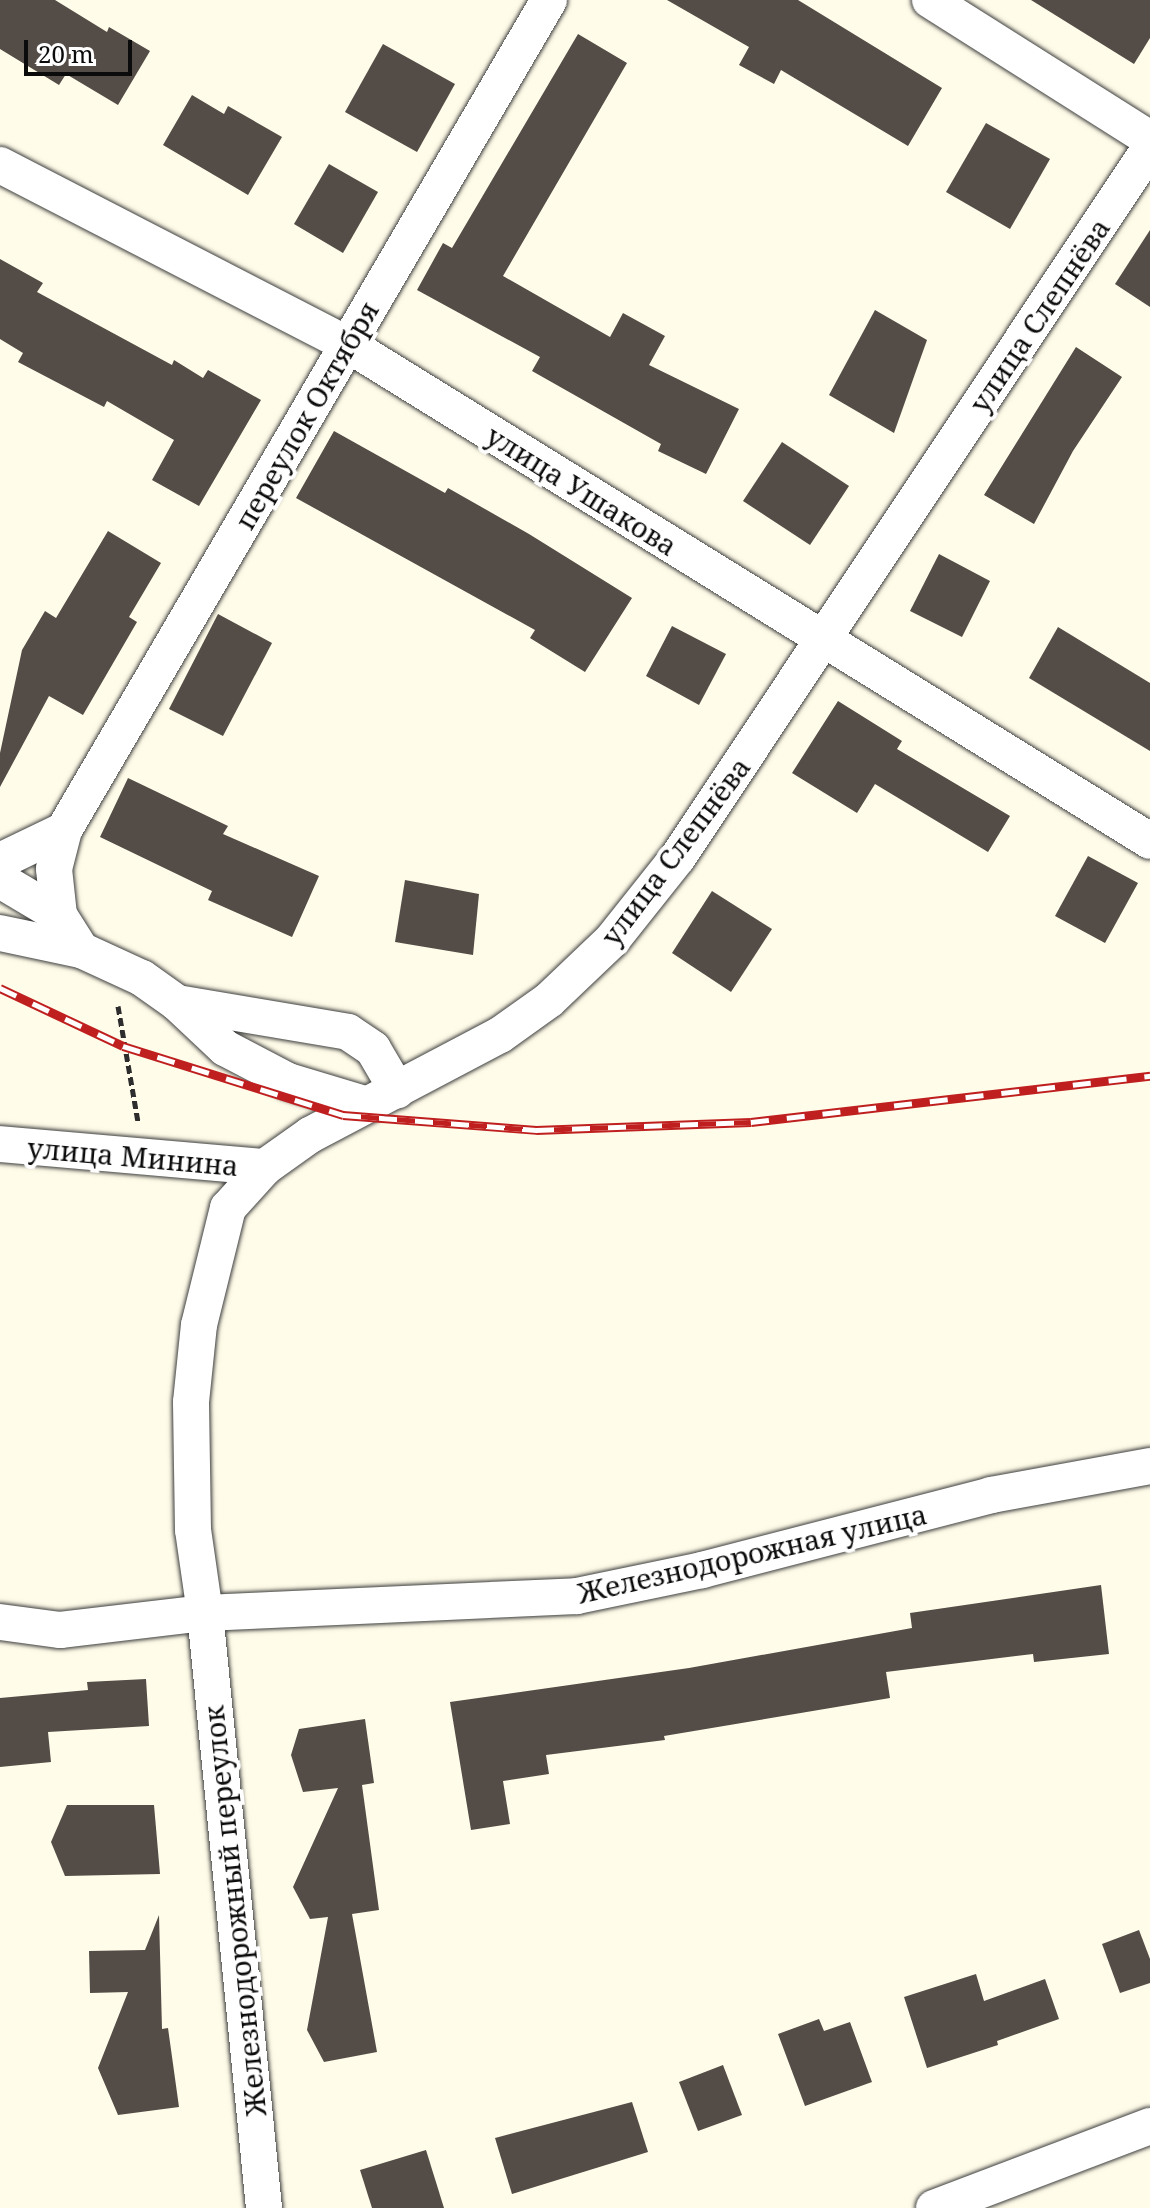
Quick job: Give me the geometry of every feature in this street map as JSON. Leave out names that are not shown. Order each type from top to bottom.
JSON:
[{"type":"street","name":"переулок Октября","points":[[81,950],[59,915],[54,869],[64,830],[549,0]]},
{"type":"street","points":[[930,0],[1150,139]]},
{"type":"street","name":"улица Слепнёва","points":[[205,1613],[193,1530],[191,1402],[199,1325],[228,1208],[265,1167],[310,1135],[500,1035],[549,1000],[612,940],[678,857],[1150,148]]},
{"type":"street","name":"улица Ушакова","points":[[0,165],[347,344],[1150,841]]},
{"type":"street","points":[[0,861],[64,830]]},
{"type":"street","points":[[0,880],[59,915]]},
{"type":"street","points":[[0,933],[81,950],[142,978],[177,1003],[225,1048],[288,1081],[364,1104]]},
{"type":"street","points":[[177,1003],[348,1032],[373,1049],[397,1090]]},
{"type":"street","name":"улица Минина","points":[[0,1144],[265,1167]]},
{"type":"street","name":"Железнодорожная улица","points":[[0,1622],[60,1630],[205,1613],[577,1596],[702,1570],[991,1495],[1150,1466]]},
{"type":"street","name":"Железнодорожный переулок","points":[[205,1613],[264,2208]]},
{"type":"street","points":[[934,2208],[1150,2126]]},
{"type":"path","points":[[114,965],[123,1046],[145,1156]]},
{"type":"building","points":[[0,0],[55,0],[107,32],[109,27],[150,51],[118,105],[66,74],[59,85],[0,49]]},
{"type":"building","points":[[667,0],[798,0],[942,88],[908,146],[781,70],[774,84],[739,65],[749,47]]},
{"type":"building","points":[[1031,0],[1150,0],[1150,38],[1134,64]]},
{"type":"building","points":[[578,34],[627,63],[503,276],[610,337],[623,313],[665,336],[649,365],[739,409],[706,474],[658,451],[661,444],[532,371],[540,357],[417,290],[443,243],[452,248]]},
{"type":"building","points":[[383,44],[455,84],[417,152],[345,112]]},
{"type":"building","points":[[192,95],[224,114],[228,106],[282,137],[248,195],[163,145]]},
{"type":"building","points":[[986,123],[1050,159],[1010,229],[946,192]]},
{"type":"building","points":[[329,164],[378,192],[343,253],[294,224]]},
{"type":"building","points":[[1150,230],[1150,307],[1115,284]]},
{"type":"building","points":[[0,259],[43,283],[37,292],[172,365],[174,360],[203,378],[208,370],[261,400],[199,506],[152,480],[174,440],[107,401],[104,407],[18,362],[23,353],[0,339]]},
{"type":"building","points":[[875,310],[927,340],[894,433],[829,395]]},
{"type":"building","points":[[1076,347],[1122,377],[1073,451],[1034,524],[984,495]]},
{"type":"building","points":[[334,431],[445,493],[448,488],[632,598],[585,672],[530,638],[535,630],[296,498]]},
{"type":"building","points":[[782,442],[849,486],[810,545],[743,501]]},
{"type":"building","points":[[108,531],[161,563],[129,617],[137,622],[83,715],[49,696],[0,787],[0,753],[22,650],[45,611],[56,618]]},
{"type":"building","points":[[939,554],[990,581],[962,637],[910,611]]},
{"type":"building","points":[[218,614],[272,643],[223,736],[169,709]]},
{"type":"building","points":[[672,626],[726,654],[699,705],[646,676]]},
{"type":"building","points":[[1058,627],[1150,683],[1150,751],[1029,678]]},
{"type":"building","points":[[838,701],[902,741],[897,749],[1010,816],[988,852],[875,784],[857,813],[792,773]]},
{"type":"building","points":[[128,778],[228,826],[223,834],[319,876],[292,937],[208,900],[212,891],[100,837]]},
{"type":"building","points":[[1088,856],[1138,883],[1105,943],[1055,916]]},
{"type":"building","points":[[405,880],[479,894],[473,955],[395,942]]},
{"type":"building","points":[[712,891],[772,929],[731,992],[672,953]]},
{"type":"building","points":[[1101,1585],[1109,1654],[1034,1662],[1033,1654],[886,1672],[890,1698],[664,1736],[665,1740],[546,1755],[549,1774],[503,1781],[510,1824],[471,1830],[450,1702],[689,1668],[912,1628],[910,1613]]},
{"type":"building","points":[[146,1679],[149,1726],[48,1732],[51,1762],[0,1767],[0,1698],[88,1690],[87,1682]]},
{"type":"building","points":[[365,1719],[374,1783],[362,1785],[379,1910],[352,1914],[377,2052],[324,2062],[307,2030],[328,1917],[310,1919],[293,1887],[338,1788],[303,1792],[291,1755],[299,1729]]},
{"type":"building","points":[[67,1805],[154,1805],[160,1874],[65,1876],[51,1842]]},
{"type":"building","points":[[159,1915],[162,2029],[168,2028],[179,2107],[118,2115],[98,2068],[128,1992],[90,1993],[89,1951],[145,1950]]},
{"type":"building","points":[[1139,1930],[1150,1959],[1150,1983],[1120,1993],[1102,1944]]},
{"type":"building","points":[[976,1974],[984,2001],[1045,1979],[1059,2019],[997,2041],[998,2045],[927,2068],[904,1997]]},
{"type":"building","points":[[819,2019],[824,2031],[850,2022],[872,2082],[805,2106],[778,2034]]},
{"type":"building","points":[[723,2065],[742,2115],[698,2131],[679,2082]]},
{"type":"building","points":[[632,2102],[648,2152],[512,2194],[495,2138]]},
{"type":"building","points":[[426,2150],[444,2208],[372,2208],[360,2170]]},
{"type":"railway","points":[[0,988],[123,1046],[343,1115],[536,1130],[751,1122],[1150,1076]]}]
